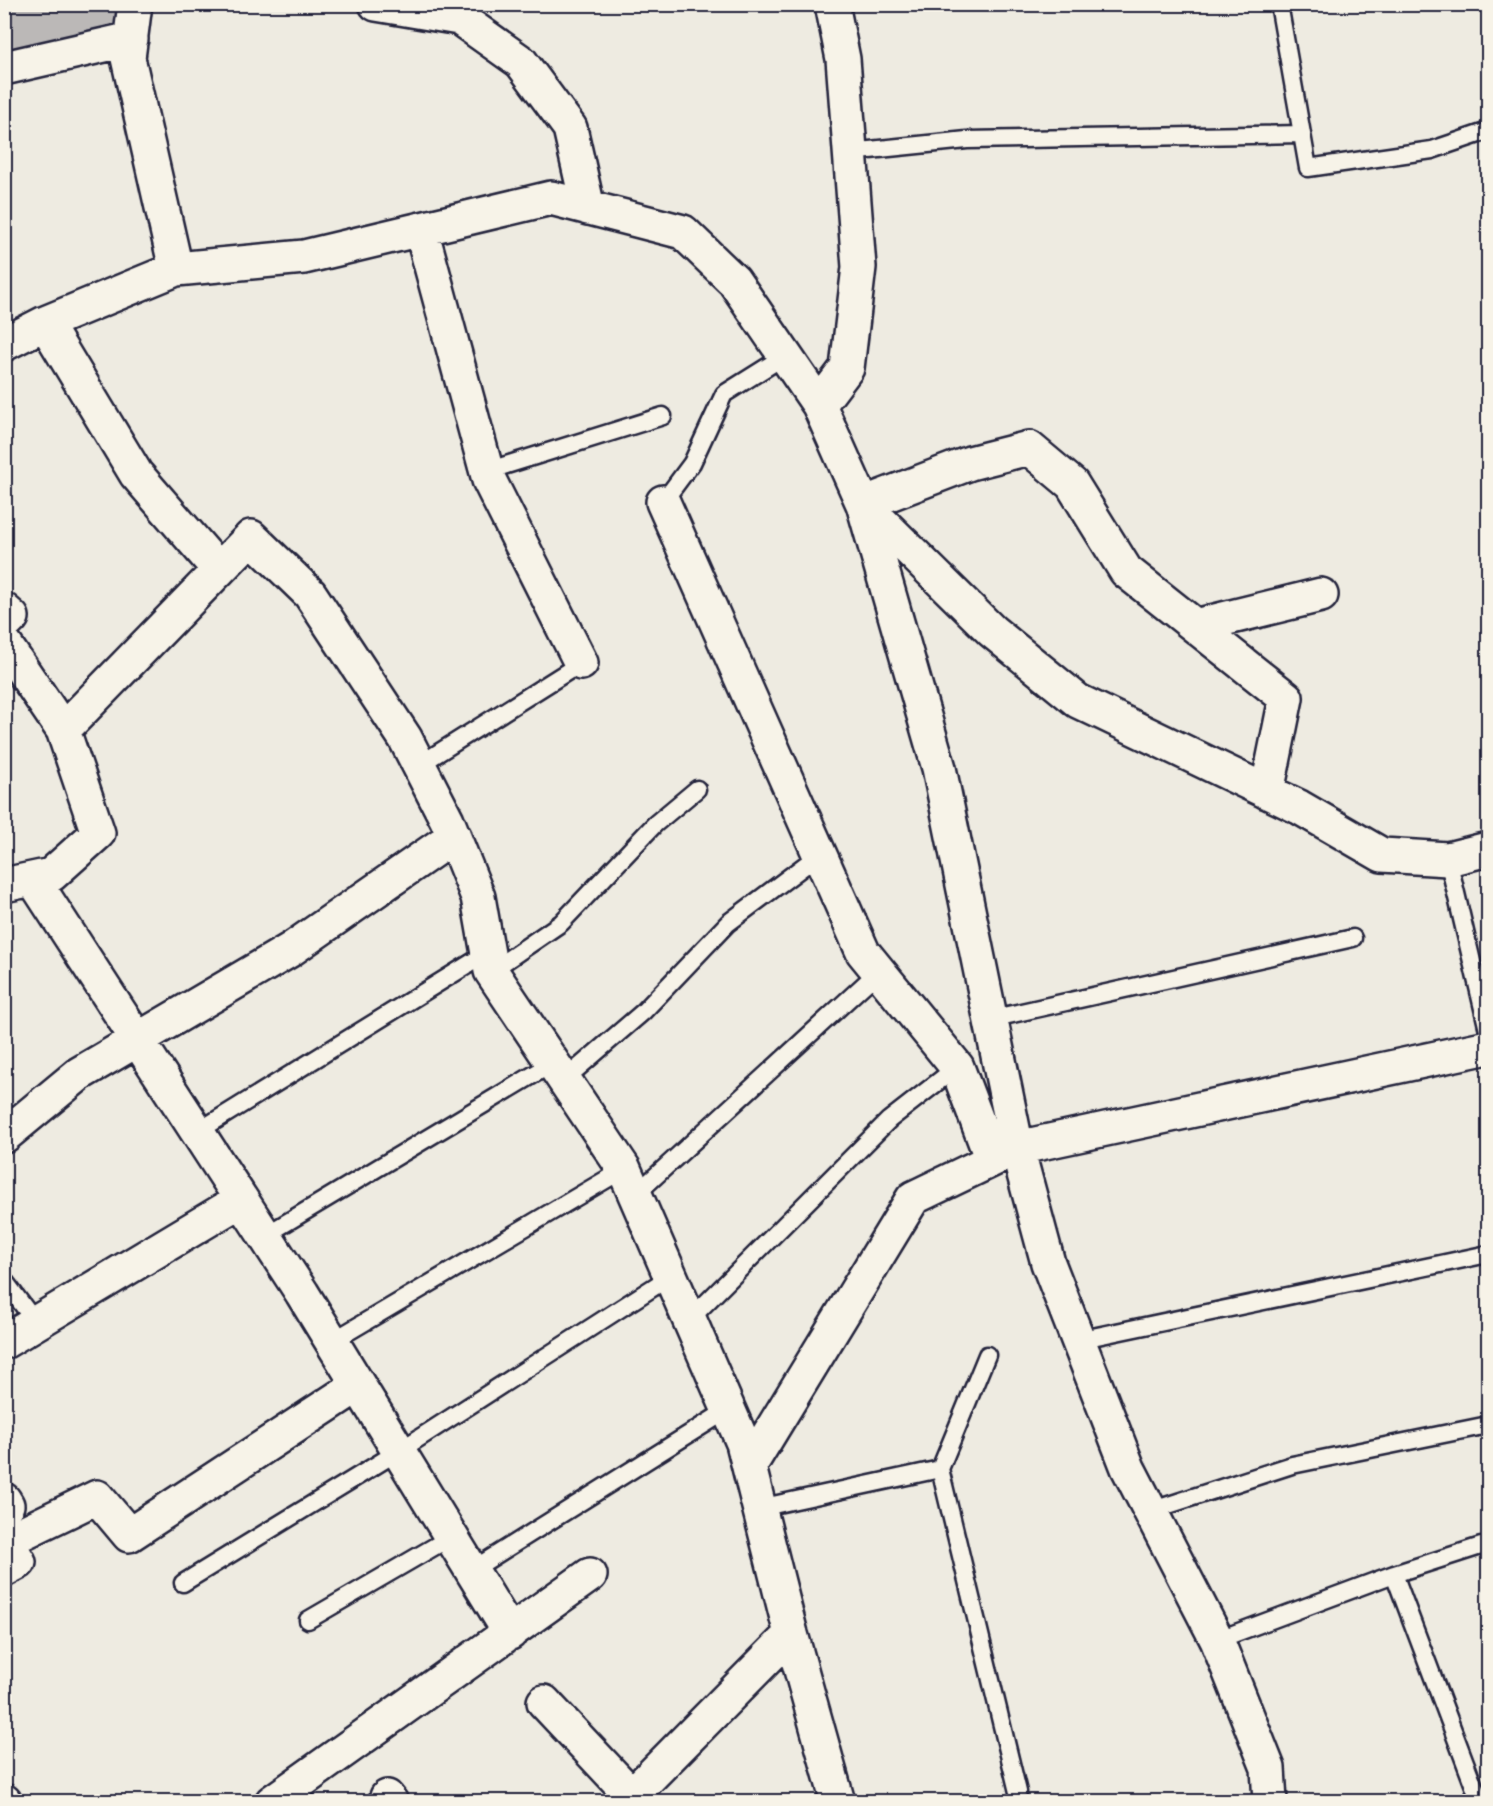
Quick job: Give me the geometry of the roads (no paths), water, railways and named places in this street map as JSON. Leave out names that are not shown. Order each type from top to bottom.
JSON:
[{"type":"street","points":[[135,4],[128,58],[176,269]]},
{"type":"street","points":[[376,4],[459,18],[521,62],[570,128],[588,208]]},
{"type":"street","points":[[819,405],[847,368],[859,267],[843,58],[832,4]]},
{"type":"street","points":[[4,68],[131,39]]},
{"type":"street","points":[[4,344],[45,323],[176,269],[304,257],[551,198],[683,232],[734,281],[786,355],[819,405],[863,504],[939,768],[990,1019],[1004,1154]]},
{"type":"street","points":[[421,229],[487,471],[549,602],[581,663]]},
{"type":"street","points":[[45,323],[136,474],[219,570]]},
{"type":"street","points":[[863,504],[970,463],[1029,447],[1072,484],[1126,571],[1286,698],[1267,792]]},
{"type":"street","points":[[663,502],[863,952],[957,1067],[1004,1154],[1128,1468],[1217,1640],[1268,1768],[1270,1802]]},
{"type":"street","points":[[863,504],[992,631],[1078,701],[1267,792],[1382,855],[1448,859],[1488,849]]},
{"type":"street","points":[[63,730],[251,537],[310,594],[405,738],[454,836],[478,897],[489,962],[629,1182],[671,1276],[743,1443],[791,1634],[838,1802]]},
{"type":"street","points":[[1195,626],[1321,596]]},
{"type":"street","points":[[4,610],[12,616],[4,625]]},
{"type":"street","points":[[4,644],[63,730],[98,833],[51,875],[19,882],[138,1041],[331,1342],[510,1633]]},
{"type":"street","points":[[4,1136],[79,1074],[290,950],[454,836]]},
{"type":"street","points":[[749,1467],[913,1198],[1004,1154],[1488,1047]]},
{"type":"street","points":[[4,1341],[241,1200]]},
{"type":"street","points":[[4,1570],[19,1562],[6,1541],[97,1497],[129,1535],[358,1385]]},
{"type":"street","points":[[272,1802],[590,1575]]},
{"type":"street","points":[[544,1702],[632,1799],[791,1634]]},
{"type":"lane","points":[[1280,4],[1308,168],[1432,150],[1488,131]]},
{"type":"lane","points":[[850,152],[968,140],[1302,134]]},
{"type":"lane","points":[[663,502],[692,463],[724,394],[786,355]]},
{"type":"lane","points":[[487,471],[663,416]]},
{"type":"lane","points":[[419,765],[581,663]]},
{"type":"lane","points":[[197,1132],[561,922],[655,824],[697,789]]},
{"type":"lane","points":[[264,1236],[559,1072],[643,1012],[728,923],[820,854]]},
{"type":"lane","points":[[1448,859],[1488,1030]]},
{"type":"lane","points":[[990,1019],[1353,938]]},
{"type":"lane","points":[[331,1342],[629,1182],[879,971]]},
{"type":"lane","points":[[689,1320],[889,1120],[957,1067]]},
{"type":"lane","points":[[1078,1340],[1488,1254]]},
{"type":"lane","points":[[183,1583],[399,1451],[671,1276]]},
{"type":"lane","points":[[4,1280],[36,1323]]},
{"type":"lane","points":[[987,1355],[940,1469],[1018,1791]]},
{"type":"lane","points":[[472,1570],[729,1409]]},
{"type":"lane","points":[[1150,1511],[1292,1465],[1488,1425]]},
{"type":"lane","points":[[759,1508],[940,1469]]},
{"type":"lane","points":[[308,1620],[451,1537]]},
{"type":"lane","points":[[1217,1640],[1394,1574],[1481,1546],[1488,1549]]},
{"type":"lane","points":[[1394,1574],[1480,1802]]}]
